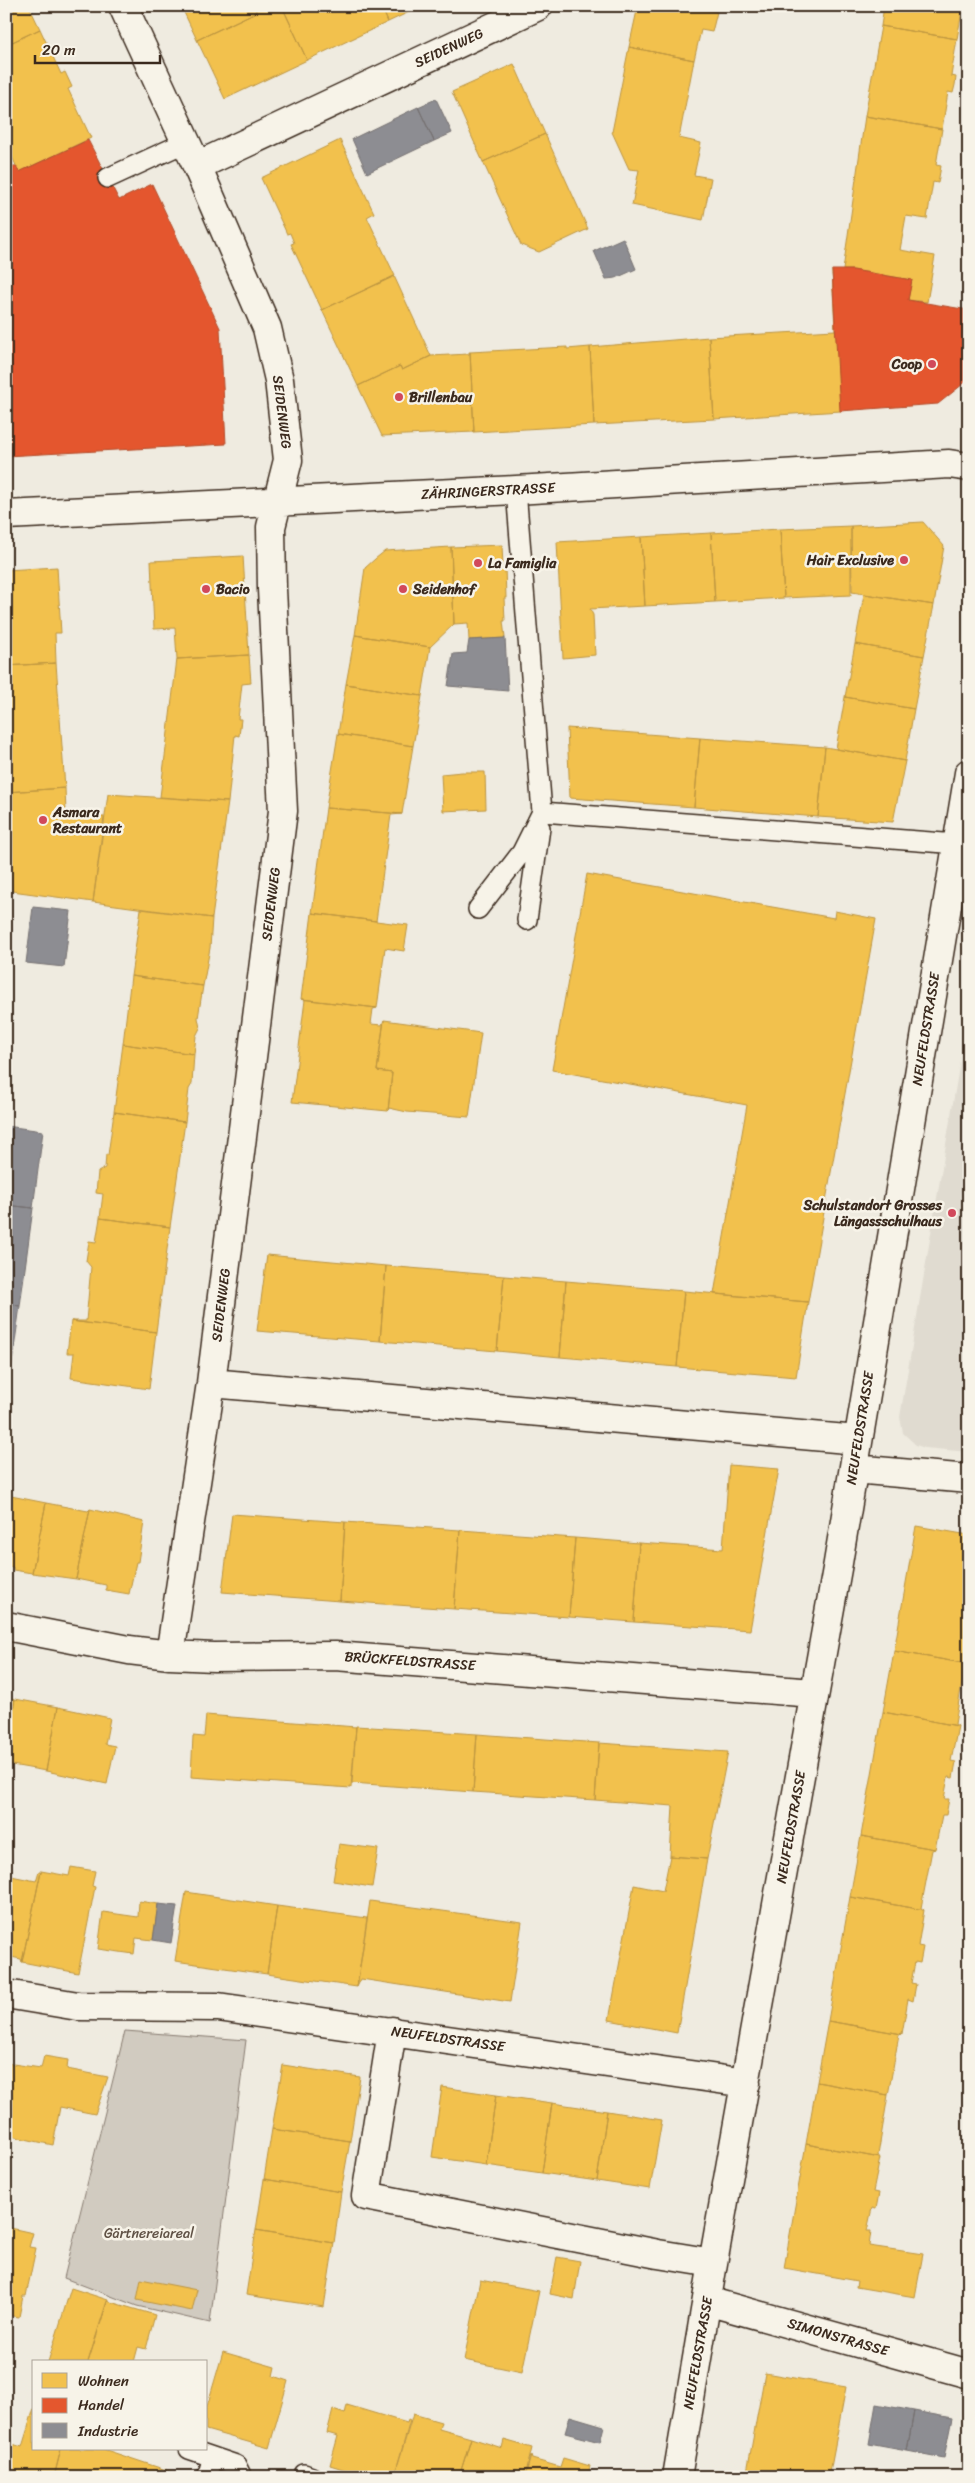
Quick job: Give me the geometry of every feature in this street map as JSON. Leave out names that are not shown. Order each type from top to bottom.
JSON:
[{"type":"street","name":"SEIDENWEG","points":[[123,6],[256,299],[274,351],[288,460],[271,527],[272,589],[283,811],[211,1383],[170,1655]]},
{"type":"street","name":"SEIDENWEG","points":[[191,154],[538,6]]},
{"type":"street","name":"ZÄHRINGERSTRASSE","points":[[6,515],[516,490],[949,464],[969,467]]},
{"type":"street","name":"NEUFELDSTRASSE","points":[[677,2477],[713,2263],[854,1469],[969,773]]},
{"type":"street","points":[[211,1383],[858,1440]]},
{"type":"street","points":[[854,1469],[969,1479]]},
{"type":"street","name":"BRÜCKFELDSTRASSE","points":[[6,1626],[129,1650],[170,1655],[335,1656],[814,1693]]},
{"type":"street","name":"NEUFELDSTRASSE","points":[[6,1994],[78,2006],[104,2008],[149,2005],[218,2007],[746,2083]]},
{"type":"street","points":[[392,2031],[366,2196],[658,2254],[713,2263]]},
{"type":"street","name":"SIMONSTRASSE","points":[[708,2301],[969,2374]]},
{"type":"lane","points":[[108,178],[191,154]]},
{"type":"lane","points":[[516,490],[542,812],[527,920]]},
{"type":"lane","points":[[542,812],[957,844]]},
{"type":"lane","points":[[478,909],[522,852],[542,812]]},
{"type":"lane","points":[[192,2450],[236,2465],[242,2477]]},
{"type":"lane","points":[[207,2477],[213,2457]]},
{"type":"shaded area","name":"Schulstandort Grosses Längassschulhaus","points":[[969,1008],[969,1452],[925,1448],[916,1445],[903,1433],[900,1417]]},
{"type":"green space","name":"Gärtnereiareal","points":[[125,2031],[246,2040],[210,2323],[137,2306],[64,2278]]},
{"type":"building: Wohnen","points":[[6,6],[29,6],[40,29],[6,45]]},
{"type":"building: Wohnen","points":[[181,6],[254,6],[256,12],[197,40]]},
{"type":"building: Wohnen","points":[[262,6],[282,6],[307,60],[225,99],[197,40],[256,12],[256,9]]},
{"type":"building: Wohnen","points":[[282,6],[381,6],[388,22],[307,60]]},
{"type":"building: Wohnen","points":[[381,6],[422,6],[388,22]]},
{"type":"building: Wohnen","points":[[638,6],[708,6],[707,10],[717,12],[712,32],[701,30],[694,60],[629,47]]},
{"type":"building: Wohnen","points":[[884,6],[963,6],[957,39],[881,26]]},
{"type":"building: Wohnen","points":[[881,26],[957,39],[951,76],[956,77],[955,85],[953,93],[948,92],[942,129],[865,116]]},
{"type":"building: Wohnen","points":[[40,29],[61,74],[65,72],[72,87],[68,89],[91,138],[19,172],[6,144],[6,45]]},
{"type":"building: Wohnen","points":[[629,47],[694,60],[679,138],[701,143],[694,175],[711,178],[703,220],[632,205],[639,170],[629,169],[612,132]]},
{"type":"building: Wohnen","points":[[514,64],[545,134],[483,162],[452,92]]},
{"type":"building: Wohnen","points":[[865,116],[942,129],[936,165],[941,166],[938,183],[933,182],[927,219],[906,216],[900,250],[935,256],[927,302],[908,300],[912,280],[843,270]]},
{"type":"building: Wohnen","points":[[545,134],[588,229],[539,252],[521,245],[483,162]]},
{"type":"building: Wohnen","points":[[340,140],[374,213],[367,217],[395,276],[322,310],[291,244],[294,243],[290,233],[287,234],[261,178]]},
{"type":"building: Wohnen","points":[[832,270],[841,411],[714,419],[709,337],[835,330]]},
{"type":"building: Wohnen","points":[[154,276],[155,287],[177,285],[177,291],[185,291],[193,329],[198,329],[208,381],[136,385],[136,388],[118,389],[117,386],[65,390],[60,281]]},
{"type":"building: Wohnen","points":[[394,276],[431,356],[402,370],[400,366],[358,386],[322,310]]},
{"type":"building: Wohnen","points":[[60,281],[65,391],[25,395],[25,391],[6,392],[6,284]]},
{"type":"building: Wohnen","points":[[709,337],[714,419],[594,425],[590,347]]},
{"type":"building: Wohnen","points":[[567,347],[567,349],[590,347],[594,425],[474,432],[470,352]]},
{"type":"building: Wohnen","points":[[469,352],[474,432],[382,436],[358,386],[400,366],[402,370],[431,356],[469,354]]},
{"type":"building: Wohnen","points":[[923,522],[944,546],[934,605],[852,592],[851,526]]},
{"type":"building: Wohnen","points":[[851,526],[851,595],[784,598],[780,529]]},
{"type":"building: Wohnen","points":[[780,529],[784,598],[715,602],[711,533]]},
{"type":"building: Wohnen","points":[[711,533],[715,602],[645,606],[641,537]]},
{"type":"building: Wohnen","points":[[641,537],[645,606],[590,609],[593,615],[595,655],[563,658],[557,542]]},
{"type":"building: Wohnen","points":[[502,545],[506,598],[504,598],[505,621],[503,621],[505,638],[469,640],[468,623],[454,624],[451,547]]},
{"type":"building: Wohnen","points":[[451,547],[454,624],[430,647],[355,635],[365,568],[385,551]]},
{"type":"building: Wohnen","points":[[243,556],[249,655],[177,659],[175,628],[154,629],[151,561]]},
{"type":"building: Wohnen","points":[[57,567],[61,633],[55,633],[56,663],[6,666],[6,570]]},
{"type":"building: Wohnen","points":[[864,594],[934,605],[924,656],[855,644]]},
{"type":"building: Wohnen","points":[[355,635],[430,647],[422,696],[346,684]]},
{"type":"building: Wohnen","points":[[855,644],[924,656],[914,709],[845,697]]},
{"type":"building: Wohnen","points":[[249,655],[251,683],[242,684],[238,719],[241,719],[239,736],[235,735],[228,802],[160,797],[177,659]]},
{"type":"building: Wohnen","points":[[56,663],[65,788],[6,792],[6,666]]},
{"type":"building: Wohnen","points":[[346,684],[422,696],[413,746],[338,734]]},
{"type":"building: Wohnen","points":[[845,697],[914,709],[905,761],[836,749]]},
{"type":"building: Wohnen","points":[[567,728],[700,738],[694,807],[570,798]]},
{"type":"building: Wohnen","points":[[338,734],[413,746],[402,814],[326,808]]},
{"type":"building: Wohnen","points":[[700,738],[825,747],[818,817],[694,807]]},
{"type":"building: Wohnen","points":[[825,747],[905,761],[893,822],[818,817]]},
{"type":"building: Wohnen","points":[[485,772],[486,809],[443,811],[441,774]]},
{"type":"building: Wohnen","points":[[65,788],[66,813],[104,817],[93,902],[12,891],[6,792]]},
{"type":"building: Wohnen","points":[[108,794],[228,802],[212,918],[93,902]]},
{"type":"building: Wohnen","points":[[326,808],[402,814],[391,815],[376,921],[312,913]]},
{"type":"building: Wohnen","points":[[587,874],[834,918],[835,911],[876,919],[808,1302],[714,1294],[747,1105],[552,1070]]},
{"type":"building: Wohnen","points":[[141,909],[212,918],[210,948],[203,986],[131,976]]},
{"type":"building: Wohnen","points":[[312,913],[408,925],[404,951],[385,948],[377,1008],[301,999]]},
{"type":"building: Wohnen","points":[[131,976],[203,986],[198,1018],[200,1028],[196,1036],[194,1054],[123,1044]]},
{"type":"building: Wohnen","points":[[301,999],[377,1008],[373,1009],[371,1024],[382,1025],[384,1020],[377,1071],[392,1073],[388,1111],[292,1102],[305,1000]]},
{"type":"building: Wohnen","points":[[384,1020],[481,1033],[469,1117],[407,1112],[389,1108],[388,1111],[392,1073],[377,1071]]},
{"type":"building: Wohnen","points":[[123,1044],[194,1054],[192,1084],[189,1089],[185,1122],[114,1112]]},
{"type":"building: Wohnen","points":[[114,1112],[185,1122],[170,1227],[100,1218],[103,1194],[96,1193],[98,1172],[105,1168]]},
{"type":"building: Wohnen","points":[[100,1218],[170,1227],[156,1332],[71,1321],[86,1321],[91,1267],[86,1261],[89,1241],[96,1242]]},
{"type":"building: Wohnen","points":[[267,1255],[386,1266],[380,1341],[257,1331]]},
{"type":"building: Wohnen","points":[[386,1266],[504,1276],[497,1351],[380,1341]]},
{"type":"building: Wohnen","points":[[504,1276],[566,1281],[560,1357],[497,1351]]},
{"type":"building: Wohnen","points":[[566,1281],[684,1291],[677,1367],[560,1357]]},
{"type":"building: Wohnen","points":[[684,1291],[808,1302],[796,1377],[677,1367]]},
{"type":"building: Wohnen","points":[[71,1321],[156,1332],[149,1389],[71,1378],[74,1353],[67,1353]]},
{"type":"building: Wohnen","points":[[729,1465],[779,1469],[750,1630],[634,1622],[639,1543],[723,1549]]},
{"type":"building: Wohnen","points":[[6,1495],[46,1503],[32,1573],[13,1570],[13,1567],[6,1566]]},
{"type":"building: Wohnen","points":[[46,1503],[88,1511],[90,1509],[76,1579],[32,1573]]},
{"type":"building: Wohnen","points":[[90,1509],[144,1522],[138,1562],[136,1562],[129,1594],[106,1590],[106,1585],[76,1579]]},
{"type":"building: Wohnen","points":[[232,1514],[345,1522],[340,1601],[222,1592]]},
{"type":"building: Wohnen","points":[[345,1522],[460,1530],[454,1609],[340,1601]]},
{"type":"building: Wohnen","points":[[916,1526],[969,1535],[968,1664],[894,1651]]},
{"type":"building: Wohnen","points":[[460,1530],[575,1538],[569,1617],[454,1609]]},
{"type":"building: Wohnen","points":[[575,1538],[639,1543],[634,1622],[569,1617]]},
{"type":"building: Wohnen","points":[[894,1651],[968,1664],[968,1666],[965,1665],[955,1724],[958,1726],[883,1712]]},
{"type":"building: Wohnen","points":[[6,1697],[15,1699],[6,1746]]},
{"type":"building: Wohnen","points":[[15,1699],[58,1707],[46,1771],[6,1764],[6,1746]]},
{"type":"building: Wohnen","points":[[58,1707],[110,1718],[105,1744],[115,1746],[107,1784],[46,1771]]},
{"type":"building: Wohnen","points":[[883,1712],[958,1726],[951,1761],[956,1762],[953,1778],[948,1777],[944,1799],[949,1799],[946,1815],[942,1815],[935,1849],[861,1836]]},
{"type":"building: Wohnen","points":[[206,1715],[356,1727],[351,1788],[191,1777],[193,1736],[204,1737]]},
{"type":"building: Wohnen","points":[[356,1726],[477,1734],[473,1792],[352,1783]]},
{"type":"building: Wohnen","points":[[477,1734],[599,1743],[595,1800],[473,1792]]},
{"type":"building: Wohnen","points":[[599,1743],[728,1752],[707,1859],[670,1856],[673,1806],[595,1800]]},
{"type":"building: Wohnen","points":[[861,1836],[935,1849],[932,1850],[921,1908],[924,1910],[850,1897]]},
{"type":"building: Wohnen","points":[[339,1844],[378,1849],[372,1887],[333,1881]]},
{"type":"building: Wohnen","points":[[670,1856],[707,1859],[677,2033],[609,2020],[634,1885],[663,1891]]},
{"type":"building: Wohnen","points":[[71,1867],[95,1871],[92,1886],[95,1887],[78,1973],[22,1962],[41,1871],[69,1876]]},
{"type":"building: Wohnen","points":[[39,1871],[41,1871],[22,1962],[21,1959],[6,1956],[6,1875],[36,1881]]},
{"type":"building: Wohnen","points":[[186,1892],[277,1906],[267,1974],[175,1961]]},
{"type":"building: Wohnen","points":[[850,1897],[924,1910],[918,1946],[923,1947],[920,1963],[915,1962],[911,1983],[916,1984],[913,2001],[908,1999],[902,2034],[828,2021]]},
{"type":"building: Wohnen","points":[[139,1901],[158,1904],[153,1940],[136,1938],[134,1954],[98,1949],[103,1912],[138,1917]]},
{"type":"building: Wohnen","points":[[370,1901],[522,1922],[510,2002],[361,1979],[357,1987]]},
{"type":"building: Wohnen","points":[[277,1906],[367,1918],[357,1987],[267,1974]]},
{"type":"building: Wohnen","points":[[828,2021],[902,2034],[899,2035],[888,2095],[817,2082]]},
{"type":"building: Wohnen","points":[[44,2056],[68,2060],[67,2069],[108,2077],[95,2114],[60,2107],[53,2145],[6,2135],[6,2063],[41,2068]]},
{"type":"building: Wohnen","points":[[283,2065],[360,2077],[350,2141],[272,2129]]},
{"type":"building: Wohnen","points":[[817,2082],[888,2095],[878,2155],[880,2158],[806,2144]]},
{"type":"building: Wohnen","points":[[442,2087],[496,2095],[486,2165],[432,2157]]},
{"type":"building: Wohnen","points":[[496,2095],[552,2103],[542,2173],[486,2165]]},
{"type":"building: Wohnen","points":[[552,2103],[607,2111],[597,2181],[542,2173]]},
{"type":"building: Wohnen","points":[[607,2111],[662,2120],[650,2189],[597,2181]]},
{"type":"building: Wohnen","points":[[272,2129],[350,2141],[341,2192],[264,2179]]},
{"type":"building: Wohnen","points":[[806,2144],[880,2158],[873,2192],[879,2193],[876,2209],[872,2208],[867,2231],[871,2231],[869,2246],[923,2254],[915,2297],[856,2287],[857,2281],[784,2268]]},
{"type":"building: Wohnen","points":[[264,2179],[341,2192],[334,2243],[256,2230]]},
{"type":"building: Wohnen","points":[[6,2227],[33,2233],[29,2247],[36,2248],[26,2296],[23,2296],[19,2317],[6,2315]]},
{"type":"building: Wohnen","points":[[256,2230],[334,2243],[324,2307],[246,2295]]},
{"type":"building: Wohnen","points":[[557,2257],[580,2261],[574,2299],[550,2294]]},
{"type":"building: Wohnen","points":[[141,2279],[197,2290],[192,2311],[137,2300]]},
{"type":"building: Wohnen","points":[[480,2280],[539,2291],[522,2372],[464,2360]]},
{"type":"building: Wohnen","points":[[71,2288],[108,2300],[89,2360],[49,2360]]},
{"type":"building: Wohnen","points":[[107,2301],[155,2315],[146,2349],[138,2347],[135,2360],[89,2360]]},
{"type":"building: Wohnen","points":[[223,2352],[275,2367],[273,2376],[288,2381],[269,2448],[208,2431],[208,2403]]},
{"type":"building: Wohnen","points":[[765,2373],[846,2387],[829,2477],[746,2477]]},
{"type":"building: Wohnen","points":[[347,2405],[407,2423],[408,2420],[410,2421],[394,2477],[369,2477],[330,2465],[338,2436],[327,2433],[333,2410],[345,2414]]},
{"type":"building: Wohnen","points":[[32,2414],[32,2450],[61,2450],[54,2477],[6,2477],[6,2442],[22,2447]]},
{"type":"building: Wohnen","points":[[413,2414],[441,2422],[439,2429],[471,2438],[459,2477],[394,2477]]},
{"type":"building: Wohnen","points":[[471,2438],[502,2448],[504,2440],[532,2448],[525,2477],[459,2477]]},
{"type":"building: Wohnen","points":[[61,2450],[106,2450],[187,2477],[54,2477]]},
{"type":"building: Wohnen","points":[[531,2456],[532,2459],[560,2467],[563,2458],[590,2466],[588,2475],[595,2477],[525,2477]]},
{"type":"building: Handel","points":[[88,140],[119,200],[152,184],[220,328],[226,444],[6,456],[6,166],[16,166],[19,172]]},
{"type":"building: Handel","points":[[832,270],[853,270],[912,280],[908,300],[969,310],[968,380],[938,404],[840,411]]},
{"type":"building: Industrie","points":[[436,99],[452,133],[434,141],[418,107]]},
{"type":"building: Industrie","points":[[418,107],[434,141],[367,173],[352,139]]},
{"type":"building: Industrie","points":[[623,238],[636,269],[616,278],[606,279],[594,251]]},
{"type":"building: Industrie","points":[[505,638],[508,691],[448,686],[453,654],[467,653],[469,640]]},
{"type":"building: Industrie","points":[[33,907],[71,911],[64,967],[26,963]]},
{"type":"building: Industrie","points":[[6,1126],[43,1131],[33,1208],[6,1205]]},
{"type":"building: Industrie","points":[[6,1205],[33,1208],[20,1306],[6,1304]]},
{"type":"building: Industrie","points":[[6,1304],[20,1306],[7,1399],[6,1399]]},
{"type":"building: Industrie","points":[[158,1904],[177,1906],[171,1943],[153,1940]]},
{"type":"building: Industrie","points":[[876,2404],[914,2411],[907,2451],[869,2444]]},
{"type":"building: Industrie","points":[[914,2411],[952,2418],[944,2458],[907,2451]]},
{"type":"building: Industrie","points":[[570,2416],[604,2426],[600,2442],[565,2433]]},
{"type":"place","name":"Coop","points":[[932,364]]},
{"type":"place","name":"Brillenbau","points":[[399,397]]},
{"type":"place","name":"Hair Exclusive","points":[[904,560]]},
{"type":"place","name":"La Famiglia","points":[[478,563]]},
{"type":"place","name":"Bacio","points":[[206,589]]},
{"type":"place","name":"Seidenhof","points":[[403,589]]},
{"type":"place","name":"Asmara Restaurant","points":[[43,820]]},
{"type":"place","name":"Schulstandort Grosses Längassschulhaus","points":[[952,1213]]}]
